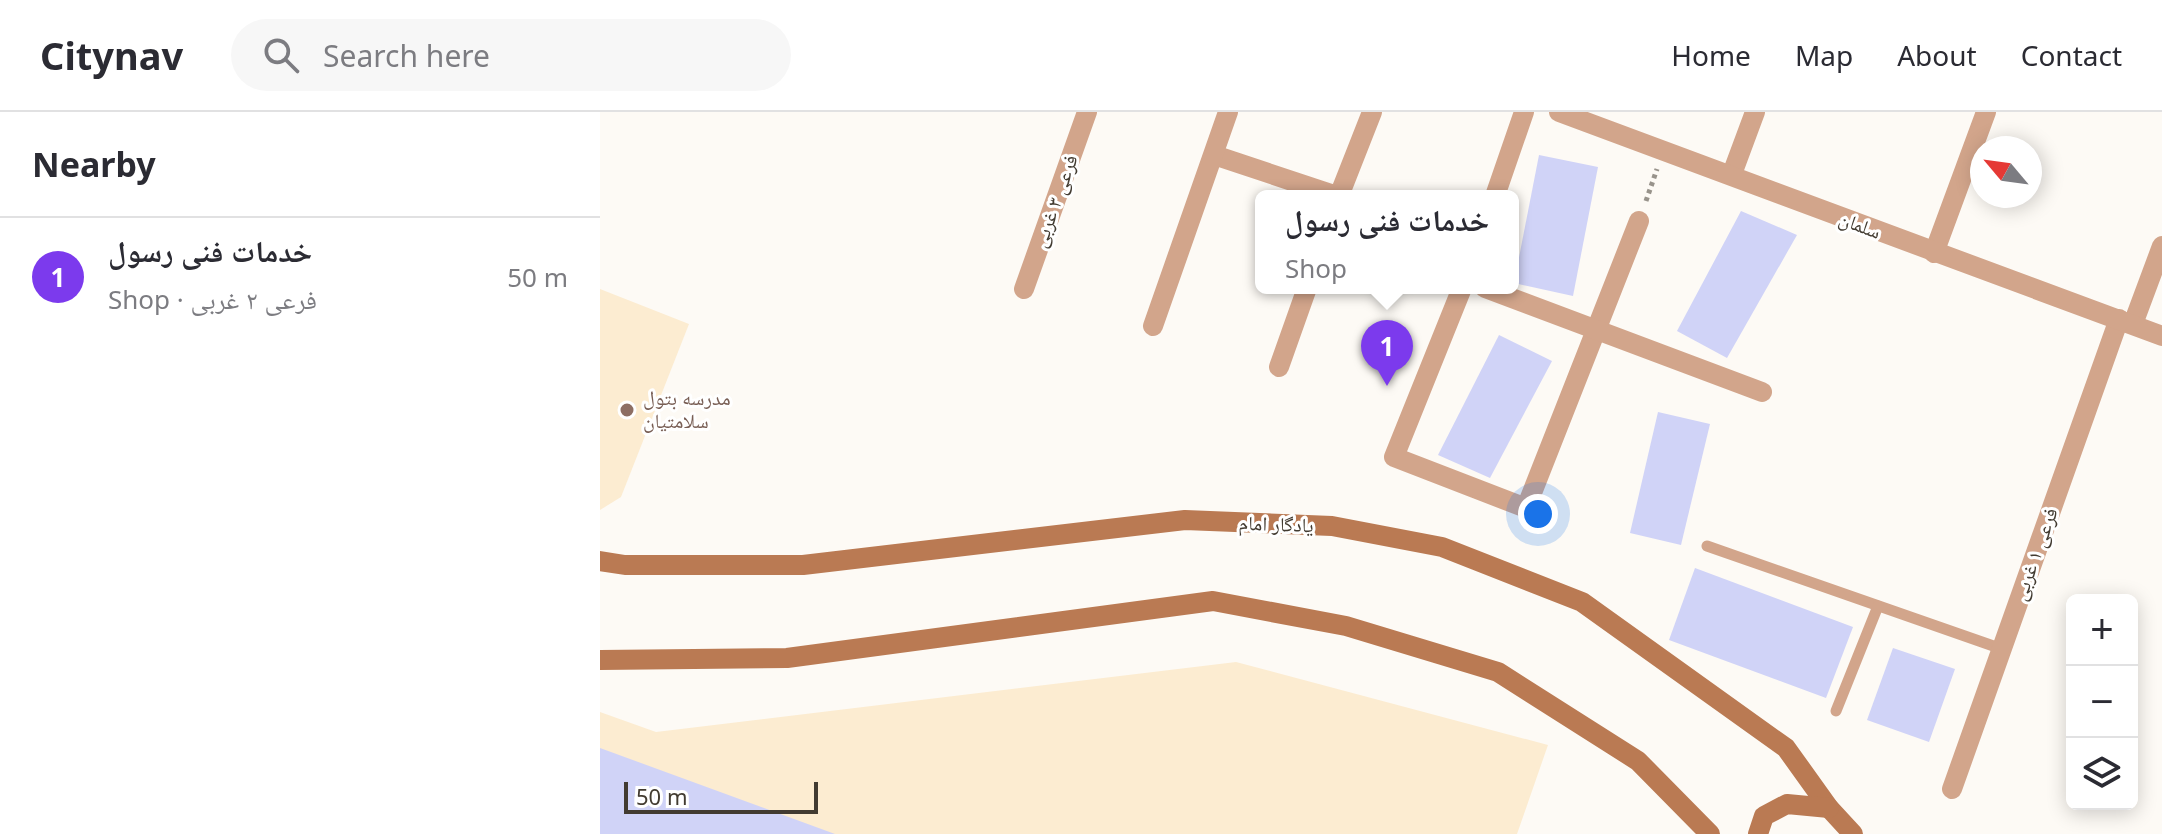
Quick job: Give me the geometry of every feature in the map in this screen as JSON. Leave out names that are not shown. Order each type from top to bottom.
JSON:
[{"type":"main road","name":"یادگار امام","points":[[600,561],[625,565],[803,565],[1185,520],[1332,526],[1442,547],[1582,602],[1786,748],[1829,808],[1853,834]]},
{"type":"main road","points":[[600,660],[787,658],[1213,601],[1346,626],[1498,672],[1638,761],[1710,834]]},
{"type":"main road","points":[[1758,834],[1764,816],[1787,804],[1829,808]]},
{"type":"street","name":"فرعی ۳ غربی","points":[[1024,289],[1087,112]]},
{"type":"street","points":[[1153,326],[1228,112]]},
{"type":"street","points":[[1340,190],[1372,112]]},
{"type":"street","points":[[1497,190],[1524,112]]},
{"type":"street","name":"سلمان","points":[[1559,112],[2162,336]]},
{"type":"street","points":[[1732,174],[1755,112]]},
{"type":"street","points":[[1934,253],[1986,112]]},
{"type":"street","points":[[1214,155],[1320,190]]},
{"type":"street","points":[[1460,294],[1394,457],[1526,508],[1639,221]]},
{"type":"street","name":"فرعی ۱ غربی","points":[[1952,789],[2126,322],[2162,246]]},
{"type":"street","points":[[1279,367],[1305,294]]},
{"type":"street","points":[[1501,294],[1762,392]]},
{"type":"lane","points":[[1707,546],[2002,649]]},
{"type":"lane","points":[[1836,711],[1878,606]]},
{"type":"path","points":[[1639,221],[1664,149]]},
{"type":"shaded area","name":"مدرسه بتول سلامتیان","points":[[600,289],[689,324],[621,497],[600,510]]},
{"type":"shaded area","points":[[1236,662],[1548,745],[1517,834],[600,834],[600,712],[656,732]]},
{"type":"building","points":[[1539,155],[1598,167],[1573,296],[1519,284],[1519,257]]},
{"type":"building","points":[[1741,211],[1797,235],[1727,358],[1677,331]]},
{"type":"building","points":[[1499,335],[1552,361],[1490,478],[1438,455]]},
{"type":"building","points":[[1658,412],[1710,424],[1681,545],[1630,533]]},
{"type":"building","points":[[1695,568],[1853,627],[1826,698],[1669,640]]},
{"type":"building","points":[[1893,648],[1955,669],[1929,742],[1867,720]]},
{"type":"building","points":[[600,748],[835,834],[600,834]]},
{"type":"place","name":"خدمات فنی رسول","points":[[1387,386]]},
{"type":"place","name":"مدرسه بتول سلامتیان","points":[[627,410]]}]
